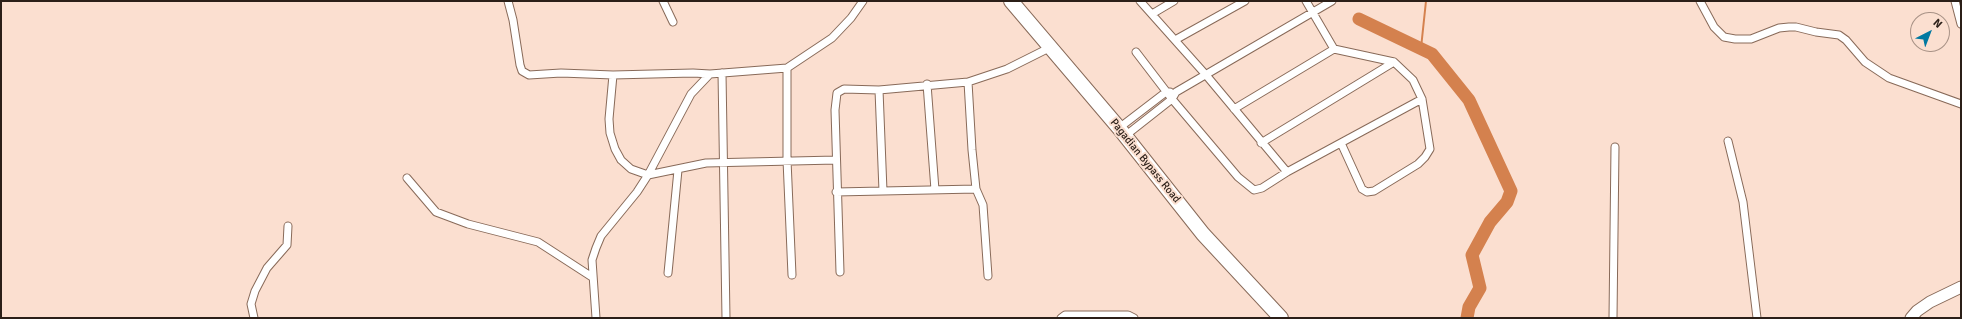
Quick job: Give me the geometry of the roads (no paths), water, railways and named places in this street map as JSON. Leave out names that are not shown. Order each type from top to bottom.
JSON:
[{"type":"highway","name":"Pagadian Bypass Road","points":[[1011,1],[1122,132],[1203,234],[1282,318]]},
{"type":"street","points":[[508,1],[513,20],[520,65],[524,73],[529,75],[561,73],[613,75],[710,74],[787,68],[832,38],[851,18],[863,1]]},
{"type":"street","points":[[663,1],[673,22]]},
{"type":"street","points":[[1140,1],[1206,75],[1261,143],[1287,172]]},
{"type":"street","points":[[1152,14],[1174,1]]},
{"type":"street","points":[[1175,40],[1245,1]]},
{"type":"street","points":[[1306,1],[1334,48]]},
{"type":"street","points":[[1122,132],[1166,92],[1176,92],[1332,1]]},
{"type":"street","points":[[1700,1],[1714,28],[1724,36],[1735,39],[1751,39],[1778,28],[1789,26],[1816,32],[1834,33],[1846,40],[1865,62],[1888,78],[1961,104]]},
{"type":"street","points":[[1955,1],[1961,24]]},
{"type":"street","points":[[840,272],[836,192],[835,99],[837,93],[844,88],[879,90],[927,84],[968,82],[1007,69],[1051,47]]},
{"type":"street","points":[[1234,109],[1334,48],[1394,62],[1413,80],[1422,98],[1430,149],[1425,157],[1418,164],[1374,191],[1367,192],[1358,184],[1341,143]]},
{"type":"street","points":[[1136,52],[1166,92],[1247,186],[1254,190],[1262,188],[1287,172],[1422,98]]},
{"type":"street","points":[[1261,143],[1394,62]]},
{"type":"street","points":[[787,68],[787,160],[792,275]]},
{"type":"street","points":[[722,73],[725,163],[726,318]]},
{"type":"street","points":[[596,318],[592,260],[601,236],[637,192],[648,175],[691,94],[710,74]]},
{"type":"street","points":[[613,75],[609,119],[610,132],[614,149],[621,160],[631,169],[648,175],[706,163],[836,160]]},
{"type":"street","points":[[968,82],[976,189],[983,206],[988,276]]},
{"type":"street","points":[[927,84],[935,190]]},
{"type":"street","points":[[879,90],[883,192]]},
{"type":"street","points":[[1122,132],[1172,99],[1176,92]]},
{"type":"street","points":[[1728,140],[1743,202],[1757,318]]},
{"type":"street","points":[[1613,318],[1615,147]]},
{"type":"street","points":[[668,273],[678,170]]},
{"type":"street","points":[[407,178],[436,212],[468,224],[538,242],[592,277]]},
{"type":"street","points":[[836,192],[976,189]]},
{"type":"street","points":[[254,318],[251,304],[255,291],[267,268],[287,245],[288,226]]},
{"type":"street","points":[[1911,318],[1917,311],[1930,302],[1961,287]]},
{"type":"street","points":[[1062,318],[1066,315],[1128,315],[1134,318]]},
{"type":"waterway","points":[[1421,48],[1426,1]]},
{"type":"waterway","points":[[1359,19],[1432,54],[1469,100],[1511,191],[1507,202],[1490,222],[1472,255],[1480,288],[1469,307],[1467,318]]}]
